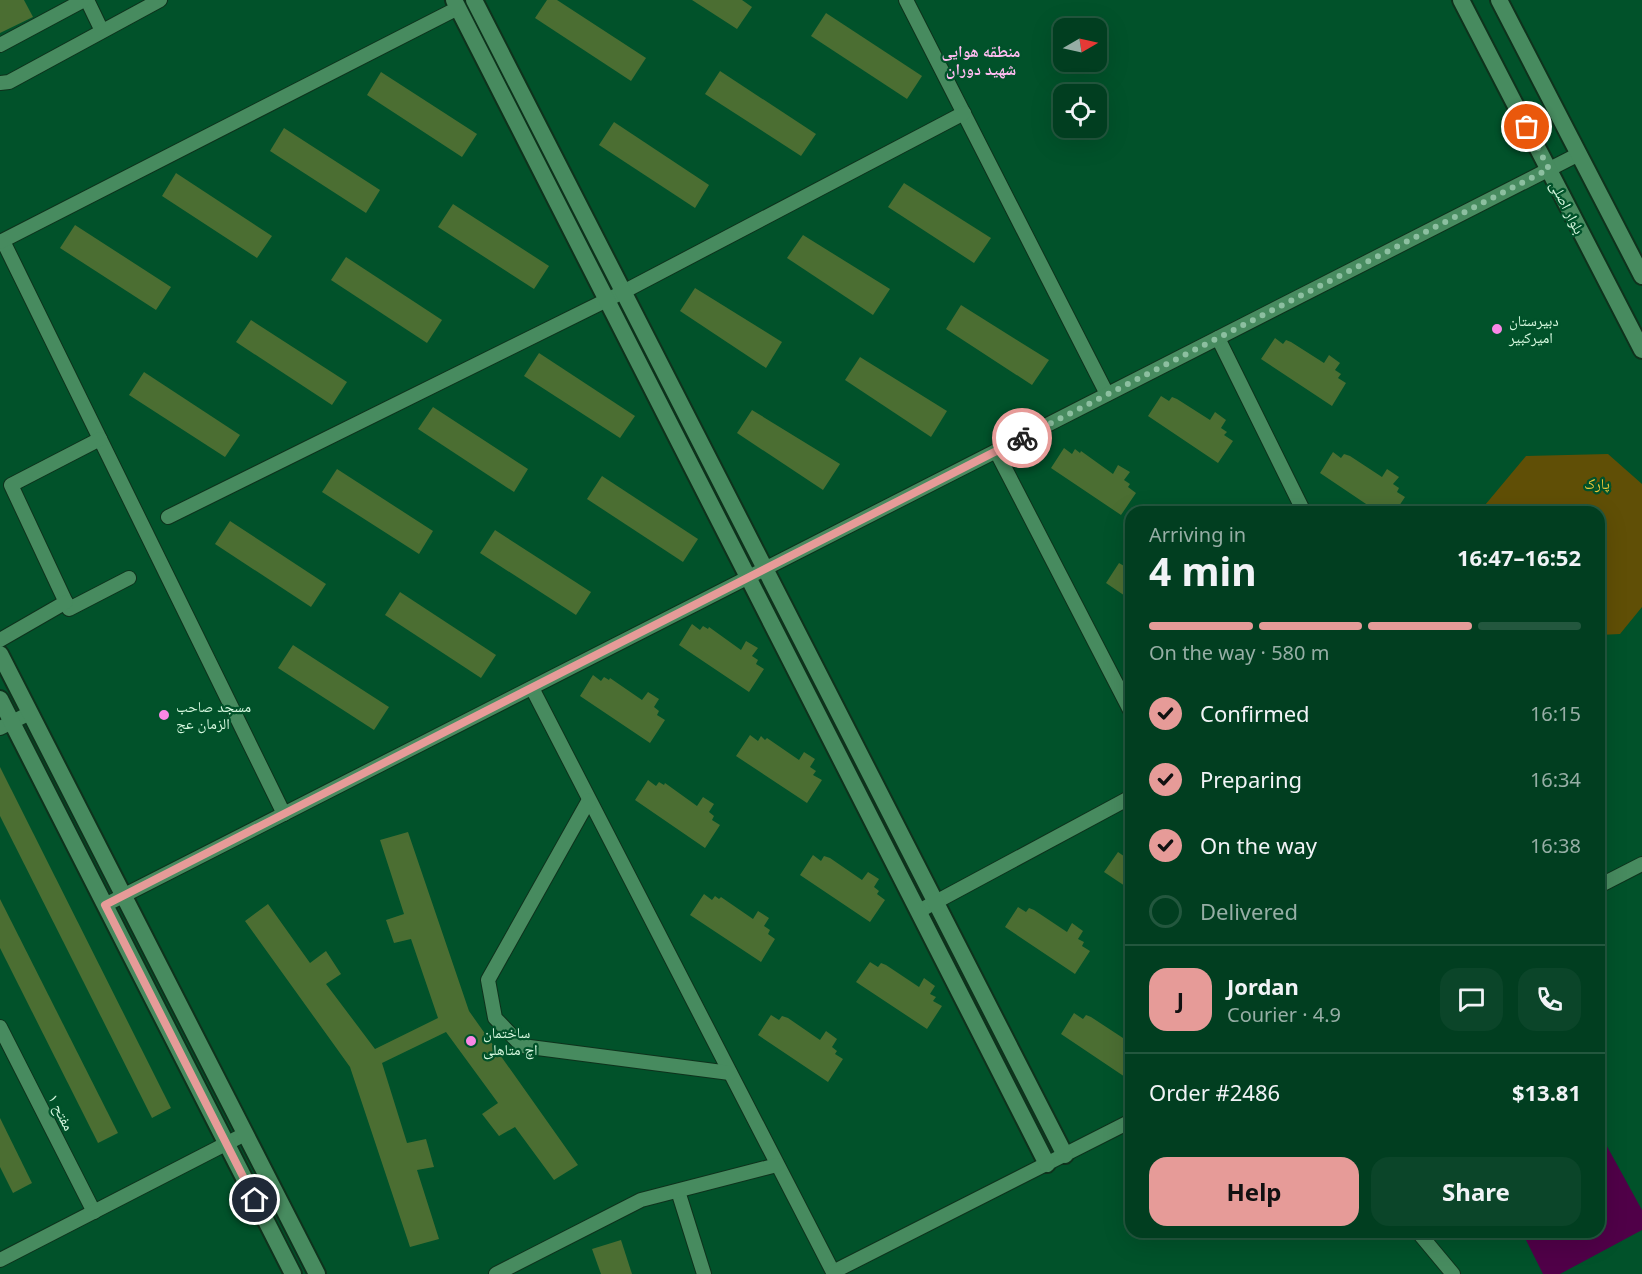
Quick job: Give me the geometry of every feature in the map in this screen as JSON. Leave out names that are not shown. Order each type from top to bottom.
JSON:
[{"type":"street","points":[[0,45],[86,0],[102,31]]},
{"type":"street","points":[[0,83],[9,82],[159,0]]},
{"type":"street","points":[[906,0],[1107,394]]},
{"type":"street","name":"بلوار اصلی","points":[[1461,0],[1642,350]]},
{"type":"street","points":[[1499,0],[1642,276]]},
{"type":"street","points":[[284,814],[1,241],[464,2]]},
{"type":"street","points":[[464,2],[623,292],[1065,1155]]},
{"type":"street","points":[[464,2],[607,300],[1047,1164]]},
{"type":"street","points":[[168,517],[623,292],[964,113]]},
{"type":"street","points":[[105,905],[1579,154]]},
{"type":"street","points":[[1218,338],[1301,506]]},
{"type":"street","points":[[100,439],[11,485],[69,609],[129,578]]},
{"type":"street","points":[[996,451],[1125,700]]},
{"type":"street","points":[[0,640],[66,602]]},
{"type":"street","points":[[0,654],[317,1274]]},
{"type":"street","points":[[531,688],[833,1273],[857,1268],[1125,1124]]},
{"type":"street","points":[[0,699],[6,725],[105,905],[293,1274]]},
{"type":"street","points":[[6,725],[30,713]]},
{"type":"street","points":[[589,800],[488,980],[495,1018],[522,1046],[730,1073]]},
{"type":"street","points":[[919,911],[1125,800]]},
{"type":"street","points":[[1605,883],[1642,864]]},
{"type":"street","name":"مفتح ۱","points":[[0,1027],[94,1212]]},
{"type":"street","points":[[0,1260],[245,1134]]},
{"type":"street","points":[[496,1274],[641,1200],[777,1165]]},
{"type":"street","points":[[678,1191],[704,1274]]},
{"type":"street","points":[[1423,1238],[1453,1274]]},
{"type":"green space","name":"پارک","points":[[1608,454],[1642,484],[1642,607],[1620,634],[1605,635],[1605,506],[1484,506],[1526,456]]},
{"type":"shaded area","points":[[1605,1143],[1642,1210],[1642,1230],[1560,1274],[1543,1274],[1525,1238],[1605,1238]]},
{"type":"building","points":[[0,0],[24,0],[33,17],[0,33]]},
{"type":"building","points":[[547,0],[557,0],[646,58],[631,81],[535,18]]},
{"type":"building","points":[[692,0],[742,0],[752,7],[737,29]]},
{"type":"building","points":[[826,13],[922,76],[907,99],[811,36]]},
{"type":"building","points":[[720,71],[816,134],[801,156],[705,94]]},
{"type":"building","points":[[381,72],[477,134],[462,157],[367,95]]},
{"type":"building","points":[[614,122],[709,185],[695,208],[599,145]]},
{"type":"building","points":[[284,128],[380,190],[366,213],[270,151]]},
{"type":"building","points":[[176,173],[272,236],[257,258],[162,196]]},
{"type":"building","points":[[904,183],[991,238],[974,263],[888,207]]},
{"type":"building","points":[[453,204],[549,266],[534,289],[438,227]]},
{"type":"building","points":[[75,225],[171,287],[156,310],[60,248]]},
{"type":"building","points":[[803,235],[890,289],[873,315],[787,258]]},
{"type":"building","points":[[346,257],[442,320],[427,343],[331,280]]},
{"type":"building","points":[[695,288],[782,342],[766,368],[680,311]]},
{"type":"building","points":[[961,305],[1049,360],[1032,385],[946,329]]},
{"type":"building","points":[[251,320],[347,382],[332,405],[236,342]]},
{"type":"building","points":[[1275,338],[1283,344],[1286,340],[1291,342],[1324,363],[1329,355],[1340,363],[1335,370],[1341,374],[1338,378],[1346,383],[1332,406],[1261,359]]},
{"type":"building","points":[[539,353],[635,416],[620,438],[524,376]]},
{"type":"building","points":[[860,357],[947,411],[931,437],[845,380]]},
{"type":"building","points":[[144,372],[240,435],[225,457],[129,395]]},
{"type":"building","points":[[1161,396],[1169,401],[1172,397],[1177,399],[1210,420],[1215,412],[1226,420],[1221,428],[1227,432],[1224,435],[1233,441],[1218,463],[1148,416]]},
{"type":"building","points":[[433,407],[528,469],[514,492],[418,429]]},
{"type":"building","points":[[752,410],[840,464],[823,490],[737,433]]},
{"type":"building","points":[[1064,448],[1072,454],[1075,449],[1113,474],[1118,465],[1130,472],[1124,480],[1130,484],[1128,487],[1136,493],[1121,515],[1051,468]]},
{"type":"building","points":[[1333,452],[1341,458],[1344,454],[1382,477],[1387,469],[1399,477],[1393,484],[1399,488],[1397,492],[1405,497],[1399,506],[1369,506],[1320,473]]},
{"type":"building","points":[[337,469],[433,531],[419,554],[322,492]]},
{"type":"building","points":[[602,476],[698,539],[683,562],[587,499]]},
{"type":"building","points":[[230,521],[326,584],[311,607],[215,544]]},
{"type":"building","points":[[495,530],[591,592],[576,615],[480,553]]},
{"type":"building","points":[[1119,563],[1125,566],[1125,596],[1106,583]]},
{"type":"building","points":[[400,592],[496,655],[481,678],[385,615]]},
{"type":"building","points":[[692,624],[700,630],[703,626],[708,629],[709,627],[741,650],[746,641],[758,648],[752,656],[758,660],[756,664],[764,669],[749,692],[679,645]]},
{"type":"building","points":[[293,645],[389,707],[374,730],[278,668]]},
{"type":"building","points":[[593,675],[601,681],[604,677],[609,680],[610,678],[642,700],[648,692],[659,699],[654,707],[659,711],[657,715],[665,720],[650,743],[580,696]]},
{"type":"building","points":[[750,735],[758,741],[761,736],[765,740],[767,738],[799,760],[804,752],[815,759],[810,767],[816,771],[813,775],[822,780],[807,803],[736,756]]},
{"type":"building","points":[[0,767],[171,1108],[152,1118],[0,816]]},
{"type":"building","points":[[648,780],[656,786],[659,782],[664,785],[665,783],[697,806],[703,797],[714,804],[709,812],[714,816],[712,820],[720,825],[705,848],[635,800]]},
{"type":"building","name":"ساختمان اچ متاهلی","points":[[408,832],[469,1011],[578,1165],[554,1180],[515,1127],[499,1136],[482,1114],[498,1103],[446,1032],[382,1063],[407,1143],[426,1139],[434,1167],[417,1170],[439,1239],[410,1247],[350,1067],[245,921],[268,904],[310,963],[326,951],[341,974],[326,984],[375,1049],[438,1018],[411,939],[394,943],[386,920],[404,914],[380,840]]},
{"type":"building","points":[[1118,852],[1125,857],[1125,886],[1104,872]]},
{"type":"building","points":[[813,855],[821,861],[824,856],[830,858],[862,880],[868,872],[879,879],[874,887],[879,891],[877,894],[885,900],[870,922],[800,875]]},
{"type":"building","points":[[704,894],[712,900],[715,896],[719,899],[721,897],[753,919],[758,911],[769,918],[764,926],[770,930],[768,934],[775,939],[761,962],[690,915]]},
{"type":"building","points":[[0,899],[118,1133],[98,1143],[0,948]]},
{"type":"building","points":[[1018,907],[1026,912],[1029,908],[1034,910],[1067,932],[1072,923],[1083,931],[1078,939],[1084,942],[1082,946],[1090,951],[1075,974],[1005,927]]},
{"type":"building","points":[[870,962],[878,967],[881,963],[886,965],[919,987],[924,978],[935,986],[930,994],[936,997],[933,1001],[942,1006],[927,1029],[856,982]]},
{"type":"building","points":[[1074,1013],[1083,1019],[1086,1015],[1091,1017],[1123,1038],[1125,1035],[1125,1077],[1061,1034]]},
{"type":"building","points":[[771,1015],[779,1020],[782,1016],[788,1018],[820,1040],[826,1031],[837,1039],[832,1047],[837,1051],[835,1054],[843,1059],[828,1082],[758,1035]]},
{"type":"building","points":[[0,1118],[32,1183],[13,1193],[0,1167]]},
{"type":"building","points":[[621,1240],[632,1274],[601,1274],[592,1249]]},
{"type":"way so far","points":[[1022,438],[1549,169],[1527,127]]},
{"type":"place","name":"دبیرستان امیرکبیر","points":[[1497,329]]},
{"type":"place","name":"مسجد صاحب الزمان عج","points":[[164,715]]},
{"type":"place","name":"ساختمان اچ متاهلی","points":[[471,1041]]},
{"type":"district","name":"منطقه هوایی شهید دوران","points":[[981,60]]},
{"type":"route","points":[[255,1200],[105,905],[1022,438]]}]
